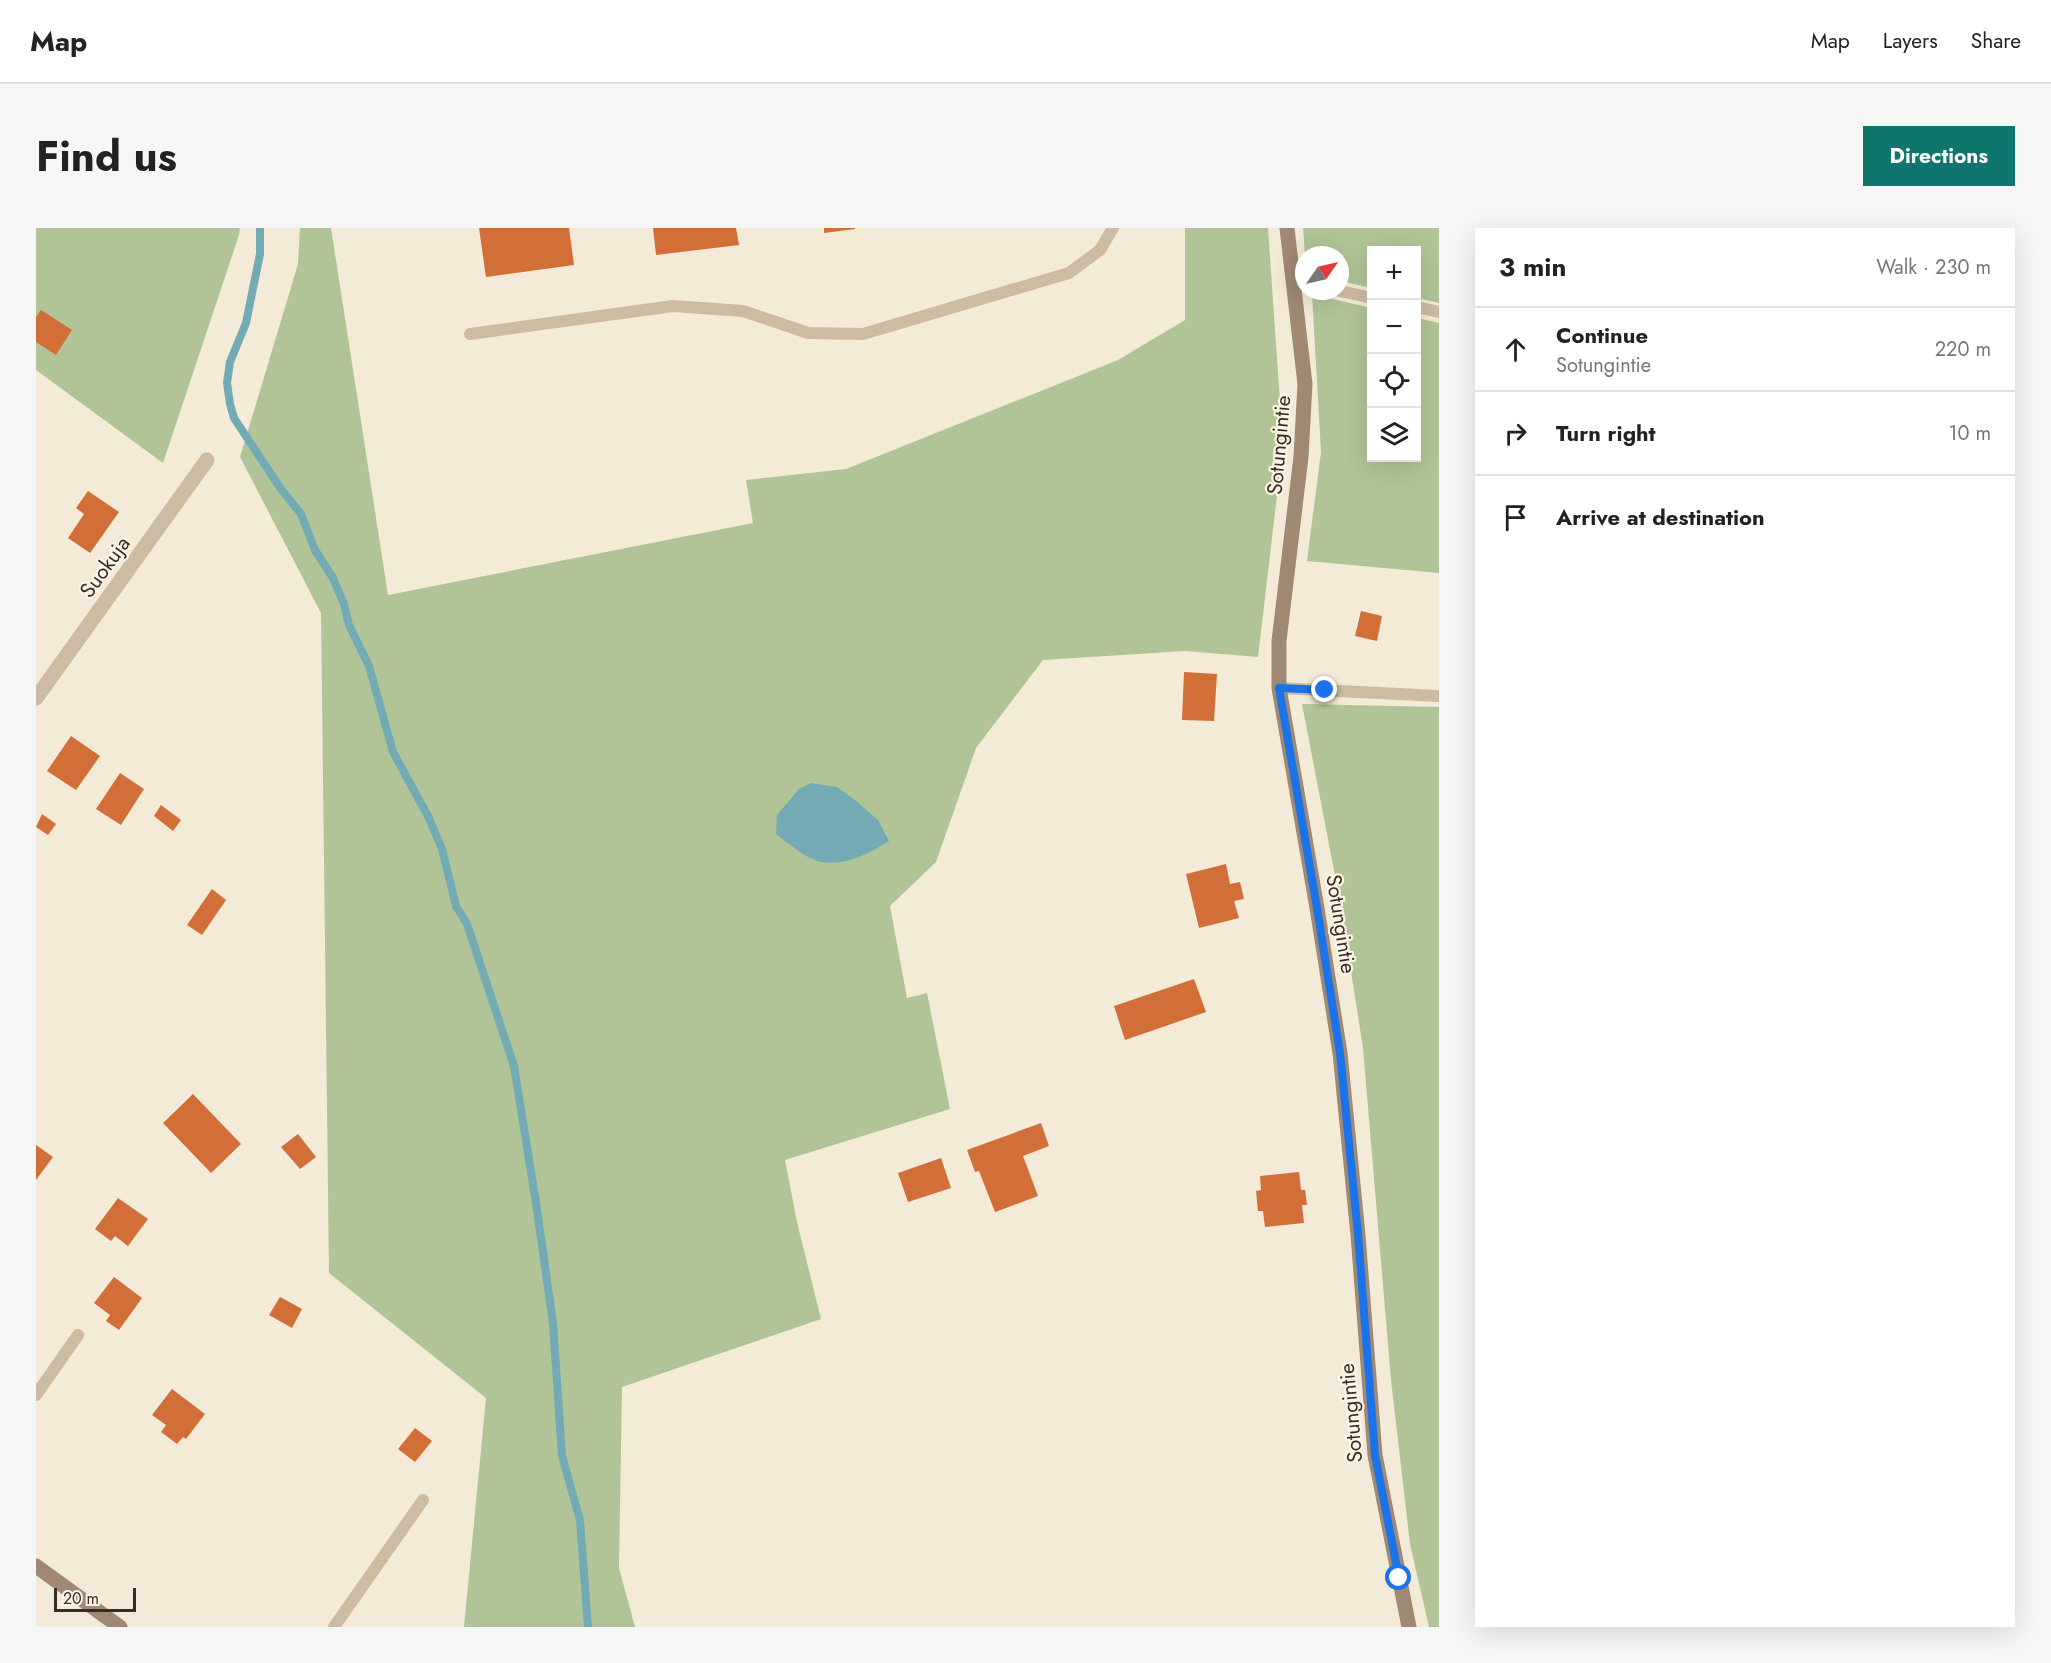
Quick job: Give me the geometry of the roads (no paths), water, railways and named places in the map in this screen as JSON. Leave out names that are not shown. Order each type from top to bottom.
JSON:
[{"type":"street","name":"Sotungintie","points":[[1287,228],[1295,265]]},
{"type":"street","name":"Sotungintie","points":[[1300,300],[1305,384],[1301,456],[1279,641],[1279,688],[1316,897],[1340,1053],[1358,1234],[1375,1455],[1410,1627]]},
{"type":"street","name":"Suokuja","points":[[36,698],[207,460]]},
{"type":"street","points":[[36,1566],[120,1627]]},
{"type":"lane","points":[[470,334],[673,306],[743,311],[808,333],[863,334],[1069,273],[1100,250],[1113,228]]},
{"type":"lane","points":[[1349,293],[1367,297]]},
{"type":"lane","points":[[1421,308],[1439,312]]},
{"type":"lane","points":[[1279,688],[1439,696]]},
{"type":"lane","points":[[36,1395],[78,1335]]},
{"type":"lane","points":[[334,1627],[423,1500]]},
{"type":"water","points":[[811,783],[837,787],[855,800],[878,820],[889,841],[862,856],[842,862],[822,862],[802,854],[776,834],[777,815],[799,789]]},
{"type":"waterway","points":[[260,228],[260,254],[246,323],[230,362],[227,383],[230,404],[234,418],[281,489],[301,514],[315,550],[333,578],[344,604],[349,625],[369,666],[393,752],[429,818],[442,849],[456,906],[467,924],[514,1066],[553,1323],[562,1456],[580,1520],[588,1627]]}]
